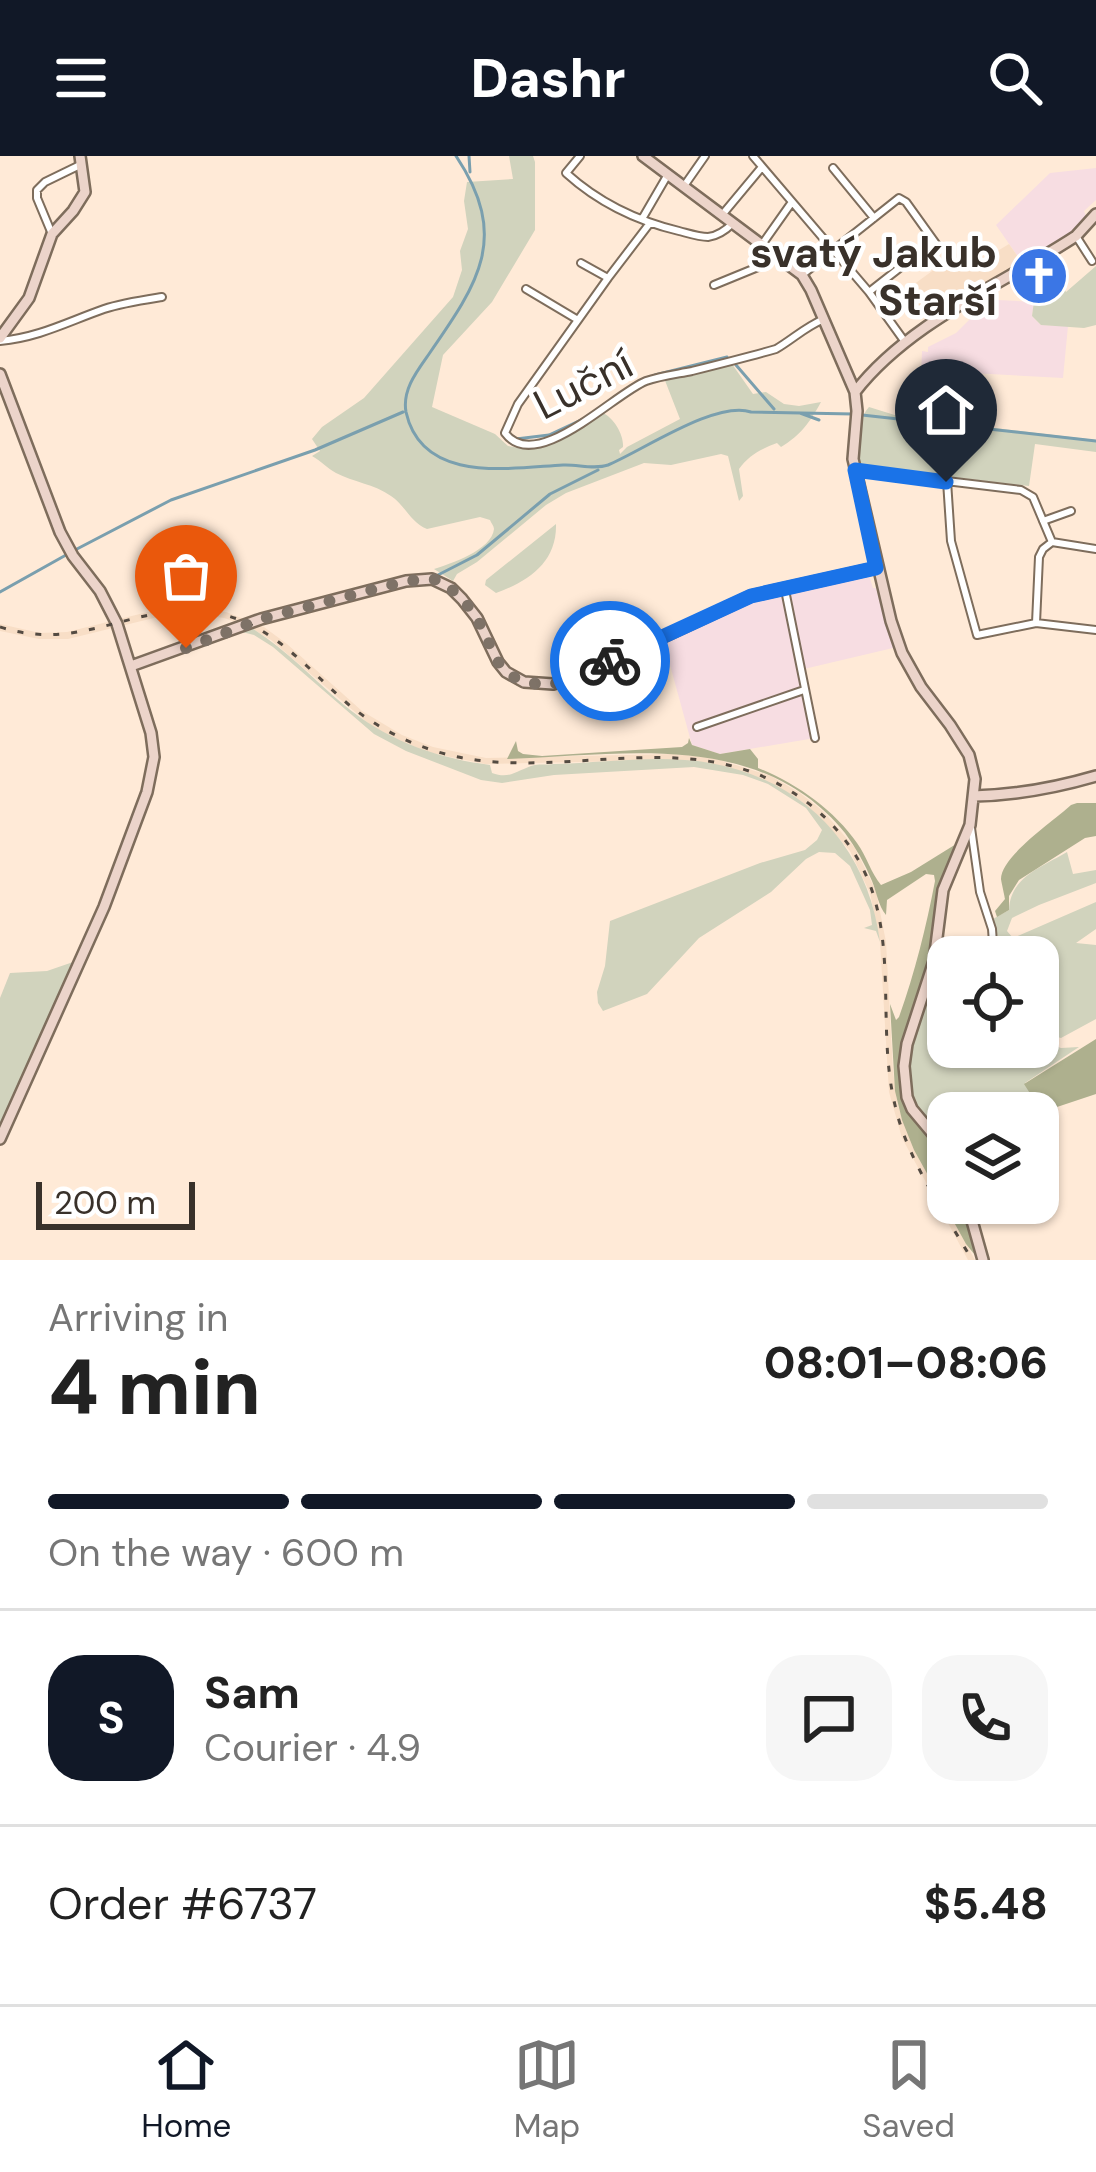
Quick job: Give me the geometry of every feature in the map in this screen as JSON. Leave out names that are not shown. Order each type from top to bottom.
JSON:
[{"type":"street","points":[[580,156],[566,172],[614,207],[707,237],[733,224]]},
{"type":"street","points":[[643,156],[802,274],[855,392],[853,459],[876,568],[902,653],[969,755],[975,779],[970,825],[943,890],[934,961],[904,1066],[907,1097],[927,1127]]},
{"type":"street","points":[[683,186],[705,156]]},
{"type":"street","points":[[753,156],[869,292],[905,342]]},
{"type":"street","points":[[0,340],[29,298],[52,234],[86,191],[81,160],[37,190],[52,234]]},
{"type":"street","points":[[722,215],[763,166]]},
{"type":"street","points":[[833,168],[874,218]]},
{"type":"street","points":[[526,289],[578,320],[646,221],[668,175]]},
{"type":"street","points":[[802,274],[897,199],[905,202],[936,244],[869,292]]},
{"type":"street","points":[[714,286],[758,267],[792,202]]},
{"type":"street","points":[[855,392],[905,342],[1076,236],[1096,214]]},
{"type":"street","points":[[1076,236],[1092,261]]},
{"type":"street","points":[[581,263],[608,278]]},
{"type":"street","points":[[0,340],[20,340],[104,309],[162,297]]},
{"type":"street","name":"Luční","points":[[578,320],[518,404],[505,433],[508,439],[529,445],[548,439],[588,422],[646,381],[776,349],[824,319]]},
{"type":"street","points":[[846,373],[880,364]]},
{"type":"street","points":[[0,374],[71,553],[111,612],[154,745],[147,792],[85,955],[0,1139]]},
{"type":"street","points":[[855,470],[1021,490],[1033,496],[1052,542]]},
{"type":"street","points":[[946,482],[950,541],[977,635],[1036,623],[1096,630]]},
{"type":"street","points":[[1042,521],[1071,511]]},
{"type":"street","points":[[1036,623],[1042,549],[1052,542],[1096,549]]},
{"type":"street","points":[[131,666],[261,619],[419,579],[441,581],[462,598],[506,672],[540,685],[564,681],[751,596],[876,568]]},
{"type":"street","points":[[785,590],[814,738]]},
{"type":"street","points":[[697,727],[804,690]]},
{"type":"street","points":[[974,796],[1041,790],[1096,776]]},
{"type":"street","points":[[970,825],[992,936]]},
{"type":"street","points":[[973,1224],[983,1260]]},
{"type":"shaded area","points":[[1096,168],[1096,200],[1084,211],[1087,219],[1064,241],[1023,264],[996,225],[1050,173]]},
{"type":"shaded area","points":[[972,242],[984,259],[1009,244],[1023,264],[944,312],[938,303],[915,315],[902,293]]},
{"type":"shaded area","points":[[996,296],[998,300],[1034,302],[1032,316],[1041,325],[1068,326],[1063,378],[952,372],[950,378],[921,377],[922,351],[928,352],[928,347],[956,333],[970,319],[968,310]]},
{"type":"shaded area","points":[[869,575],[893,648],[804,669],[788,594]]},
{"type":"shaded area","points":[[785,590],[815,738],[720,754],[692,745],[662,636],[729,604]]},
{"type":"shaded area","points":[[183,607],[226,612],[264,627],[362,711],[433,747],[486,758],[710,757],[771,776],[800,793],[855,848],[876,891],[886,942],[898,1106],[927,1173],[927,1184],[902,1138],[889,1092],[880,942],[870,893],[850,851],[797,798],[768,782],[709,763],[485,764],[431,753],[369,724],[271,640],[224,618],[170,614],[68,639],[0,631],[0,624],[40,633],[67,632]]},
{"type":"shaded area","points":[[949,1224],[955,1224],[975,1260],[968,1260]]},
{"type":"green space","points":[[509,156],[533,156],[535,230],[492,302],[443,355],[432,407],[495,434],[508,446],[525,449],[557,440],[603,413],[620,432],[620,454],[680,419],[664,378],[732,364],[753,394],[766,392],[784,404],[799,406],[821,402],[794,438],[781,447],[777,443],[761,450],[743,464],[739,501],[728,456],[671,465],[644,463],[546,505],[453,581],[434,569],[486,543],[494,529],[490,520],[480,517],[427,529],[391,496],[336,473],[312,456],[320,451],[312,439],[364,398],[453,297],[468,229],[467,182],[513,179]]},
{"type":"green space","points":[[1096,266],[1096,325],[1041,325],[1032,316],[1035,294],[1029,284],[1053,269],[1066,292]]},
{"type":"green space","points":[[869,407],[901,417],[1096,440],[1096,452],[1035,444],[1029,486],[944,476],[944,468],[942,475],[860,467],[860,427]]},
{"type":"green space","points":[[556,524],[552,549],[539,568],[496,593],[485,585],[486,580]]},
{"type":"green space","points":[[250,627],[377,728],[431,752],[490,765],[492,773],[509,775],[537,765],[672,759],[710,763],[775,785],[802,802],[826,823],[846,848],[862,876],[880,942],[876,931],[864,928],[872,925],[870,910],[850,866],[835,853],[819,852],[771,892],[699,938],[647,994],[603,1011],[597,992],[610,921],[805,850],[822,830],[806,808],[768,784],[694,767],[554,775],[502,783],[481,780],[374,734],[273,647],[242,632]]},
{"type":"green space","points":[[689,738],[692,745],[720,754],[750,749],[758,768],[800,790],[837,819],[881,885],[961,841],[943,884],[934,936],[927,936],[927,975],[900,1066],[903,1098],[927,1131],[927,1174],[902,1120],[895,1091],[890,1004],[896,1020],[920,950],[934,875],[926,874],[887,900],[886,915],[845,833],[811,800],[773,777],[732,763],[643,753],[507,759],[516,741],[523,754],[542,756],[688,743]]},
{"type":"green space","points":[[1077,803],[1096,803],[1096,836],[1085,838],[1019,880],[1009,896],[1009,910],[997,917],[995,911],[1005,899],[1003,870],[1010,860]]},
{"type":"green space","points":[[1067,852],[1073,874],[1096,870],[1096,883],[1012,918],[1007,931],[1011,936],[997,936],[993,919],[1009,910],[1015,889],[1038,868]]},
{"type":"green space","points":[[1096,902],[1096,929],[1076,943],[1096,945],[1096,1019],[1061,1038],[1059,936],[1018,936]]},
{"type":"green space","points":[[76,961],[0,1127],[0,998],[10,973],[47,971]]},
{"type":"green space","points":[[927,994],[927,1068],[1048,1068],[1025,1083],[1030,1092],[927,1092],[927,1122],[908,1084],[915,1031]]},
{"type":"green space","points":[[1096,1039],[1096,1094],[1059,1106],[1059,1092],[1029,1092],[1024,1084],[1050,1068],[1059,1068],[1059,1062]]},
{"type":"green space","points":[[1059,1047],[1079,1047],[1059,1060]]},
{"type":"green space","points":[[955,1224],[970,1224],[979,1260]]},
{"type":"waterway","points":[[456,156],[482,211],[482,258],[462,304],[412,381],[405,404],[415,435],[448,461],[494,469],[603,466],[699,420],[736,410],[853,414],[1096,441]]},
{"type":"waterway","points":[[469,156],[470,172]]},
{"type":"waterway","points":[[655,375],[727,357]]},
{"type":"waterway","points":[[736,365],[774,409]]},
{"type":"waterway","points":[[613,398],[640,381]]},
{"type":"waterway","points":[[75,550],[171,500],[315,450],[403,412]]},
{"type":"waterway","points":[[800,413],[819,420]]},
{"type":"waterway","points":[[516,439],[549,435],[581,420]]},
{"type":"waterway","points":[[436,576],[477,555],[550,494],[598,470]]},
{"type":"waterway","points":[[0,592],[66,555]]},
{"type":"railway","points":[[0,627],[58,634],[160,613],[215,613],[254,626],[360,713],[398,736],[439,752],[495,762],[626,758],[711,762],[752,772],[792,792],[843,837],[870,885],[883,947],[889,1074],[895,1105],[917,1165],[972,1260]]},
{"type":"way so far","points":[[186,648],[261,619],[406,581],[432,579],[462,598],[498,662],[515,678],[554,684],[610,661]]},
{"type":"place","name":"svatý Jakub Starší","points":[[1039,276]]},
{"type":"route","points":[[610,661],[751,596],[876,568],[855,470],[946,482]]}]
